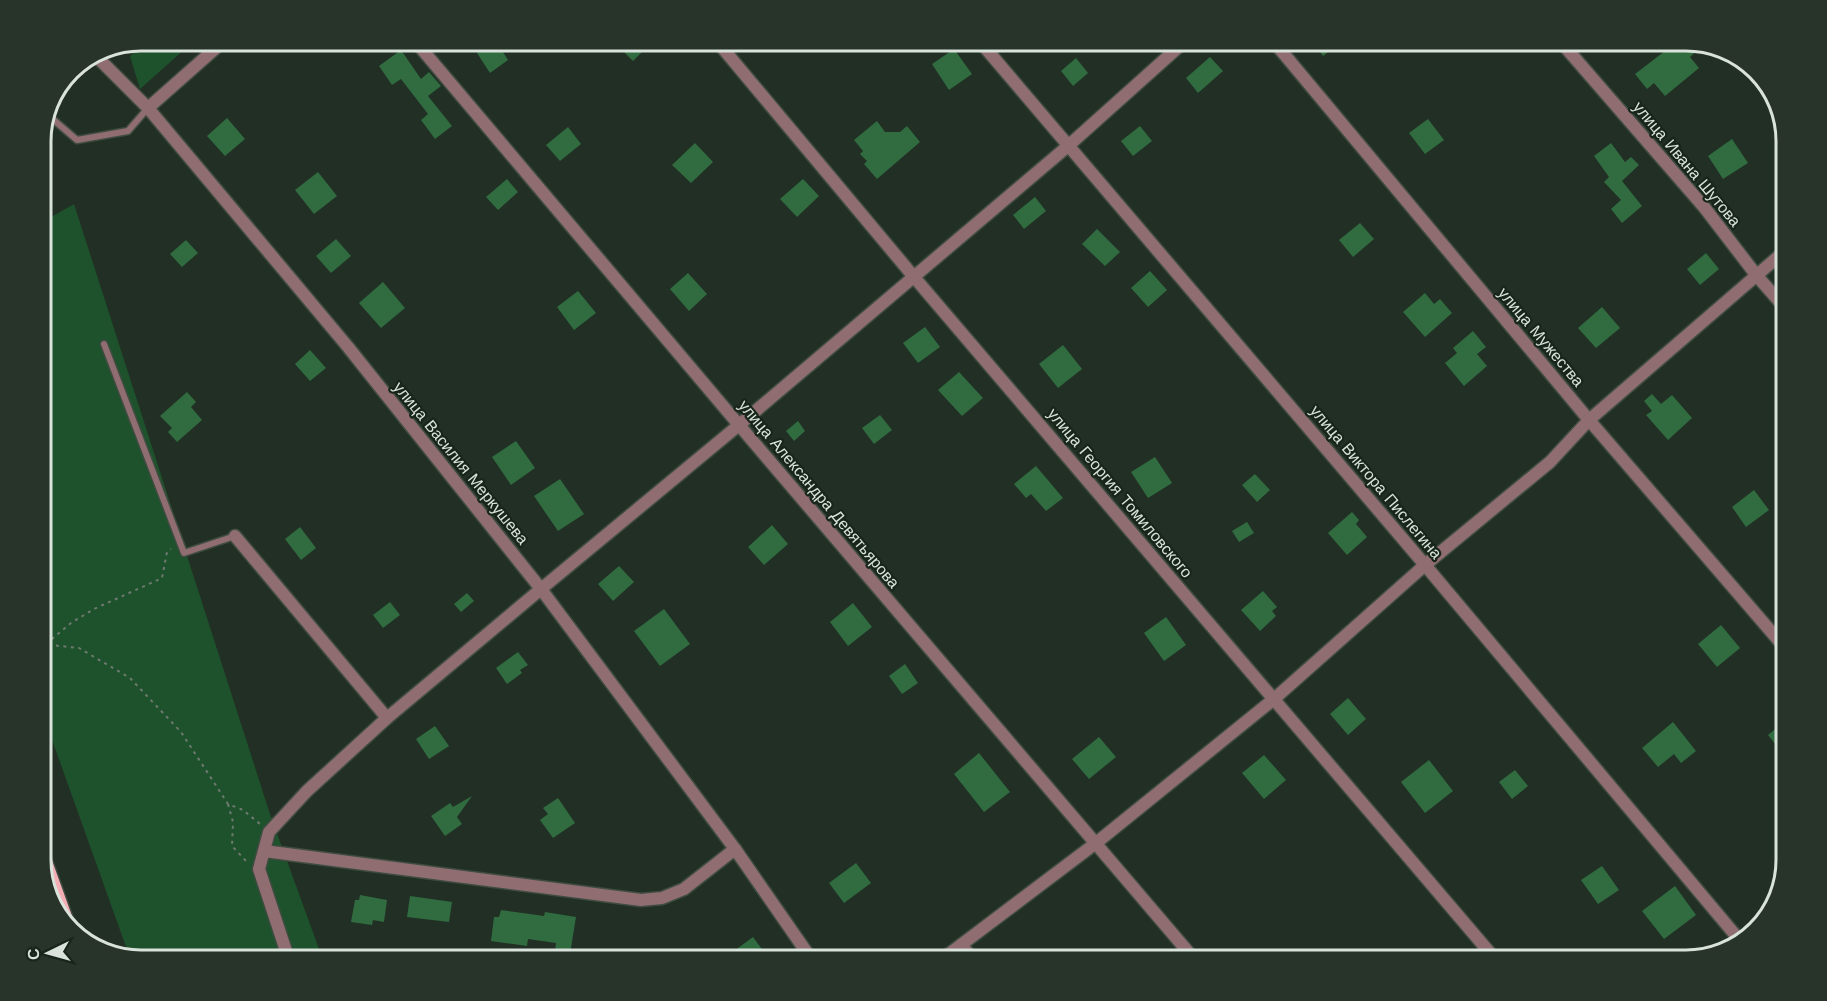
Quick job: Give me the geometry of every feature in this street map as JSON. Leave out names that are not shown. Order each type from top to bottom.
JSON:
[{"type":"street","points":[[148,108],[212,51]]},
{"type":"street","name":"улица Александра Девятьярова","points":[[424,51],[739,425],[1187,950]]},
{"type":"street","name":"улица Георгия Томиловского","points":[[725,51],[914,277],[1487,950]]},
{"type":"street","name":"улица Виктора Пислегина","points":[[988,51],[1425,565],[1736,935]]},
{"type":"street","points":[[286,950],[259,869],[269,832],[307,791],[387,718],[914,277],[1068,146],[1174,51]]},
{"type":"street","name":"улица Мужества","points":[[1282,51],[1589,420],[1776,637]]},
{"type":"street","name":"улица Ивана Шутова","points":[[1569,51],[1704,207],[1776,298]]},
{"type":"street","name":"улица Василия Меркушева","points":[[101,61],[148,108],[356,356],[541,589],[735,849],[805,950]]},
{"type":"street","points":[[954,950],[1096,843],[1274,699],[1425,565],[1550,462],[1589,420],[1776,259]]},
{"type":"street","points":[[235,536],[387,718]]},
{"type":"street","points":[[264,850],[641,900],[662,898],[684,889],[735,849]]},
{"type":"street","points":[[961,945],[965,950]]},
{"type":"lane","points":[[54,120],[77,141],[128,131],[148,108]]},
{"type":"lane","points":[[104,344],[184,554],[235,536]]},
{"type":"path","points":[[51,640],[94,609],[162,578],[167,552],[179,540]]},
{"type":"path","points":[[51,645],[79,648],[130,678],[182,732],[228,804],[233,822],[232,846],[248,862],[259,869]]},
{"type":"path","points":[[228,804],[243,810],[269,832]]},
{"type":"green space","points":[[141,51],[183,51],[140,89],[130,56],[135,52]]},
{"type":"green space","points":[[74,204],[270,814],[319,950],[127,949],[51,737],[51,217]]},
{"type":"building","points":[[402,51],[421,79],[429,72],[441,86],[428,96],[452,126],[435,139],[421,120],[428,114],[401,79],[392,85],[379,66]]},
{"type":"building","points":[[502,51],[508,60],[490,73],[477,53]]},
{"type":"building","points":[[623,51],[643,51],[633,61]]},
{"type":"building","points":[[951,51],[955,51],[972,74],[949,90],[932,64]]},
{"type":"building","points":[[1319,51],[1329,51],[1323,56]]},
{"type":"building","points":[[1665,51],[1696,52],[1690,57],[1699,68],[1665,96],[1654,83],[1647,89],[1635,74]]},
{"type":"building","points":[[1210,57],[1223,71],[1198,93],[1186,78]]},
{"type":"building","points":[[1076,58],[1088,73],[1073,86],[1061,71]]},
{"type":"building","points":[[227,118],[245,139],[225,156],[207,136]]},
{"type":"building","points":[[1428,119],[1444,140],[1425,154],[1409,133]]},
{"type":"building","points":[[877,121],[885,132],[900,132],[907,126],[920,142],[877,179],[864,164],[867,161],[860,154],[863,151],[854,140]]},
{"type":"building","points":[[1140,126],[1152,141],[1133,156],[1121,141]]},
{"type":"building","points":[[568,127],[581,144],[560,161],[546,145]]},
{"type":"building","points":[[1732,139],[1748,163],[1723,179],[1708,156]]},
{"type":"building","points":[[695,143],[713,162],[691,183],[672,165]]},
{"type":"building","points":[[1611,143],[1625,162],[1631,157],[1639,165],[1622,181],[1642,206],[1622,223],[1611,209],[1621,200],[1604,182],[1609,177],[1594,156]]},
{"type":"building","points":[[318,172],[337,196],[314,214],[295,190]]},
{"type":"building","points":[[507,179],[518,192],[498,210],[486,197]]},
{"type":"building","points":[[803,179],[819,196],[797,217],[780,199]]},
{"type":"building","points":[[1035,197],[1046,211],[1024,229],[1013,215]]},
{"type":"building","points":[[1360,223],[1374,239],[1353,257],[1339,240]]},
{"type":"building","points":[[1097,229],[1120,252],[1105,266],[1082,244]]},
{"type":"building","points":[[336,239],[351,256],[331,273],[316,256]]},
{"type":"building","points":[[186,240],[198,253],[182,267],[170,254]]},
{"type":"building","points":[[1706,253],[1719,269],[1700,285],[1687,269]]},
{"type":"building","points":[[1150,271],[1167,290],[1148,307],[1131,288]]},
{"type":"building","points":[[688,273],[707,294],[689,311],[670,289]]},
{"type":"building","points":[[383,282],[405,308],[381,328],[359,303]]},
{"type":"building","points":[[578,291],[596,313],[574,330],[557,307]]},
{"type":"building","points":[[1425,293],[1434,304],[1440,299],[1452,313],[1425,337],[1403,312]]},
{"type":"building","points":[[1602,307],[1620,328],[1596,348],[1578,328]]},
{"type":"building","points":[[925,327],[940,347],[918,363],[903,343]]},
{"type":"building","points":[[1473,331],[1486,347],[1477,354],[1487,366],[1464,386],[1445,363],[1457,353],[1453,348]]},
{"type":"building","points":[[1063,345],[1082,369],[1058,388],[1039,364]]},
{"type":"building","points":[[310,350],[326,368],[310,381],[295,364]]},
{"type":"building","points":[[959,372],[983,398],[962,416],[938,390]]},
{"type":"building","points":[[187,392],[196,402],[191,407],[202,420],[177,442],[168,432],[172,428],[160,416]]},
{"type":"building","points":[[1652,394],[1661,404],[1672,395],[1692,418],[1668,440],[1646,415],[1652,411],[1644,401]]},
{"type":"building","points":[[880,415],[892,430],[874,444],[862,428]]},
{"type":"building","points":[[798,421],[805,431],[794,441],[786,431]]},
{"type":"building","points":[[516,441],[535,468],[511,485],[492,457]]},
{"type":"building","points":[[1155,457],[1172,483],[1148,498],[1131,472]]},
{"type":"building","points":[[1036,466],[1063,498],[1046,511],[1031,494],[1026,498],[1014,484]]},
{"type":"building","points":[[1255,474],[1270,490],[1257,502],[1242,485]]},
{"type":"building","points":[[560,479],[584,514],[558,531],[534,496]]},
{"type":"building","points":[[1754,490],[1769,510],[1746,527],[1732,507]]},
{"type":"building","points":[[1352,512],[1359,520],[1356,524],[1367,537],[1347,555],[1328,533]]},
{"type":"building","points":[[1247,522],[1254,533],[1239,542],[1232,531]]},
{"type":"building","points":[[772,525],[788,544],[764,565],[748,547]]},
{"type":"building","points":[[300,527],[316,548],[301,560],[285,539]]},
{"type":"building","points":[[619,566],[634,582],[613,601],[598,584]]},
{"type":"building","points":[[1263,591],[1277,607],[1272,611],[1276,616],[1260,631],[1241,610]]},
{"type":"building","points":[[467,593],[474,601],[461,612],[454,604]]},
{"type":"building","points":[[390,602],[400,615],[383,628],[373,615]]},
{"type":"building","points":[[853,603],[872,627],[848,646],[830,622]]},
{"type":"building","points":[[664,609],[690,644],[660,666],[634,631]]},
{"type":"building","points":[[1166,617],[1186,645],[1164,661],[1144,633]]},
{"type":"building","points":[[1721,625],[1740,648],[1717,667],[1698,644]]},
{"type":"building","points":[[518,652],[528,665],[520,670],[522,673],[507,684],[496,668]]},
{"type":"building","points":[[905,664],[918,683],[902,694],[889,676]]},
{"type":"building","points":[[1348,698],[1366,719],[1348,735],[1330,714]]},
{"type":"building","points":[[1673,722],[1696,751],[1681,763],[1674,754],[1658,767],[1642,748]]},
{"type":"building","points":[[435,726],[449,746],[429,759],[416,739]]},
{"type":"building","points":[[1776,728],[1776,745],[1768,735]]},
{"type":"building","points":[[1099,737],[1116,757],[1089,779],[1072,759]]},
{"type":"building","points":[[979,753],[1010,792],[984,812],[954,774]]},
{"type":"building","points":[[1264,755],[1286,780],[1264,799],[1242,773]]},
{"type":"building","points":[[1429,760],[1453,791],[1425,813],[1401,782]]},
{"type":"building","points":[[1515,770],[1528,786],[1512,799],[1499,782]]},
{"type":"building","points":[[472,796],[457,817],[462,824],[445,836],[431,816],[450,803],[453,807]]},
{"type":"building","points":[[558,798],[575,823],[553,838],[540,820],[548,814],[543,808]]},
{"type":"building","points":[[856,863],[871,883],[844,903],[829,883]]},
{"type":"building","points":[[1602,866],[1619,890],[1598,904],[1581,880]]},
{"type":"building","points":[[1675,886],[1696,915],[1664,939],[1642,911]]},
{"type":"building","points":[[360,895],[387,900],[384,922],[373,920],[372,925],[351,922],[355,900],[359,900]]},
{"type":"building","points":[[410,896],[452,902],[449,922],[407,917]]},
{"type":"building","points":[[501,910],[544,916],[545,912],[576,917],[571,950],[555,950],[556,943],[528,939],[527,946],[491,941],[494,917],[499,917]]},
{"type":"building","points":[[753,937],[763,950],[735,950]]}]
